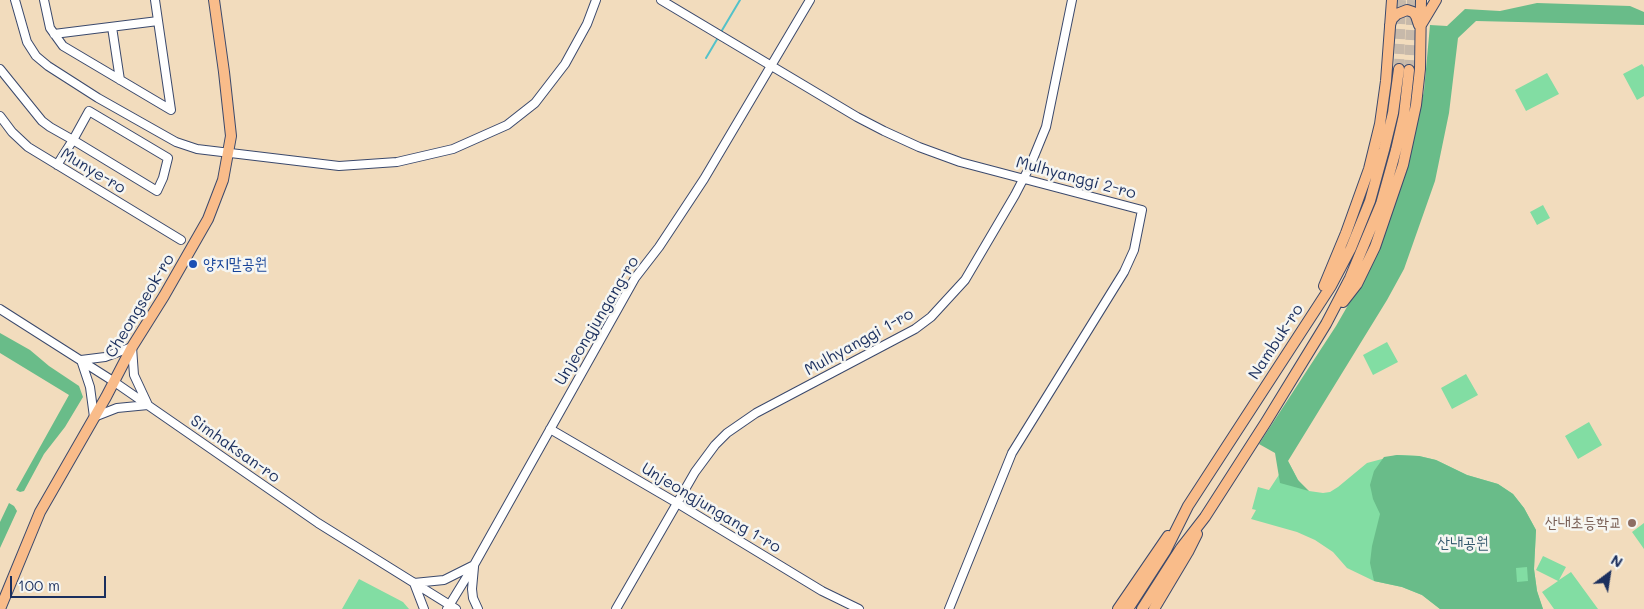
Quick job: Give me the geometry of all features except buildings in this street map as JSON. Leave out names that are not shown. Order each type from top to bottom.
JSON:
[{"type":"main road","name":"Cheongseok-ro","points":[[0,609],[40,512],[132,347],[208,219],[222,180],[231,136],[214,0]]},
{"type":"main road","points":[[1384,0],[1390,16]]},
{"type":"main road","points":[[1312,314],[1346,233],[1369,169],[1380,124],[1386,81],[1392,0]]},
{"type":"main road","points":[[1326,324],[1357,284],[1372,254],[1386,218],[1403,164],[1417,96],[1420,69],[1421,0]]},
{"type":"main road","points":[[1420,28],[1436,0]]},
{"type":"main road","points":[[1389,27],[1392,19],[1397,14],[1407,10],[1416,16],[1420,28]]},
{"type":"main road","name":"Nambuk-ro","points":[[1128,609],[1166,550],[1188,506],[1330,286],[1350,248],[1370,201],[1404,70],[1404,115],[1396,150],[1381,204],[1350,278],[1326,324],[1205,517],[1180,548],[1142,609]]},
{"type":"main road","points":[[1118,609],[1188,506]]},
{"type":"main road","points":[[1154,609],[1188,552],[1205,517]]},
{"type":"street","points":[[15,0],[28,42],[36,56],[48,66],[98,98],[176,142],[197,150],[340,166],[397,162],[453,149],[507,125],[535,103],[565,64],[587,24],[596,0]]},
{"type":"street","points":[[44,0],[50,28],[63,46],[171,110],[156,0]]},
{"type":"street","name":"Mulhyanggi 2-ro","points":[[661,0],[884,132],[960,162],[1142,210],[1134,250],[1124,272],[1012,453],[950,609]]},
{"type":"street","name":"Unjeongjungang-ro","points":[[451,608],[635,278],[659,247],[704,179],[810,0]]},
{"type":"street","name":"Mulhyanggi 1-ro","points":[[616,609],[704,458],[715,445],[738,424],[756,413],[915,329],[931,318],[965,280],[1024,178],[1046,127],[1072,0]]},
{"type":"street","points":[[54,34],[158,21]]},
{"type":"street","points":[[112,26],[120,80]]},
{"type":"street","points":[[0,69],[42,121],[73,140],[157,190],[163,178],[168,158],[89,112],[73,140],[57,165]]},
{"type":"street","name":"Munye-ro","points":[[0,116],[20,140],[57,165],[181,240]]},
{"type":"street","name":"Simhaksan-ro","points":[[0,309],[113,381],[318,523],[451,608]]},
{"type":"street","points":[[132,347],[134,375],[148,405],[117,408],[94,417],[90,388],[81,360],[105,357],[132,347]]},
{"type":"street","name":"Unjeongjungang 1-ro","points":[[550,429],[822,591],[859,609]]},
{"type":"street","points":[[424,609],[414,583],[444,580],[474,565]]},
{"type":"street","points":[[474,565],[472,598],[478,609]]},
{"type":"green space","points":[[1537,3],[1630,6],[1644,12],[1644,25],[1476,21],[1458,38],[1449,113],[1435,181],[1404,269],[1288,461],[1298,480],[1309,491],[1280,483],[1275,453],[1259,444],[1336,326],[1355,293],[1389,221],[1406,168],[1424,91],[1430,25],[1447,26],[1465,9],[1500,11]]},
{"type":"green space","points":[[1642,64],[1644,67],[1644,96],[1637,100],[1623,74]]},
{"type":"green space","points":[[1547,73],[1559,94],[1526,111],[1515,90]]},
{"type":"green space","points":[[1543,205],[1550,218],[1537,225],[1530,212]]},
{"type":"green space","points":[[0,333],[30,350],[49,366],[79,386],[83,397],[65,427],[44,454],[24,491],[20,492],[16,490],[69,395],[0,353]]},
{"type":"green space","points":[[1387,342],[1398,362],[1373,375],[1363,355]]},
{"type":"green space","points":[[1466,374],[1478,395],[1452,409],[1441,388]]},
{"type":"green space","points":[[1589,422],[1602,445],[1578,459],[1565,436]]},
{"type":"green space","name":"산내공원","points":[[1397,455],[1419,456],[1436,460],[1467,475],[1498,484],[1513,494],[1524,508],[1536,530],[1534,569],[1537,591],[1543,609],[1440,609],[1422,595],[1402,587],[1374,581],[1347,568],[1333,552],[1315,540],[1297,532],[1251,519],[1256,510],[1252,509],[1258,487],[1269,490],[1288,461],[1303,487],[1309,491],[1323,493],[1330,492],[1338,487],[1367,463]]},
{"type":"green space","name":"산내공원","points":[[1397,455],[1419,456],[1436,460],[1467,475],[1498,484],[1513,494],[1524,508],[1536,530],[1534,569],[1537,591],[1543,609],[1440,609],[1422,595],[1402,587],[1374,581],[1370,563],[1380,514],[1373,499],[1370,485],[1374,471],[1384,457]],"holes":[[[1527,567],[1528,581],[1517,582],[1516,568]]]},
{"type":"green space","points":[[9,503],[17,511],[0,548],[0,522]]},
{"type":"green space","points":[[1644,523],[1644,549],[1632,532]]},
{"type":"green space","points":[[1543,556],[1566,567],[1559,580],[1571,572],[1598,609],[1554,609],[1542,592],[1558,581],[1536,570]]},
{"type":"green space","points":[[359,579],[403,602],[409,609],[342,609]]},
{"type":"waterway","points":[[721,32],[740,0]]},
{"type":"waterway","points":[[706,58],[719,36]]},
{"type":"tunnel","points":[[1399,69],[1401,0]]},
{"type":"tunnel","points":[[1409,70],[1412,0]]},
{"type":"place","name":"양지말공원","points":[[193,264]]},
{"type":"place","name":"산내초등학교","points":[[1632,523]]}]
